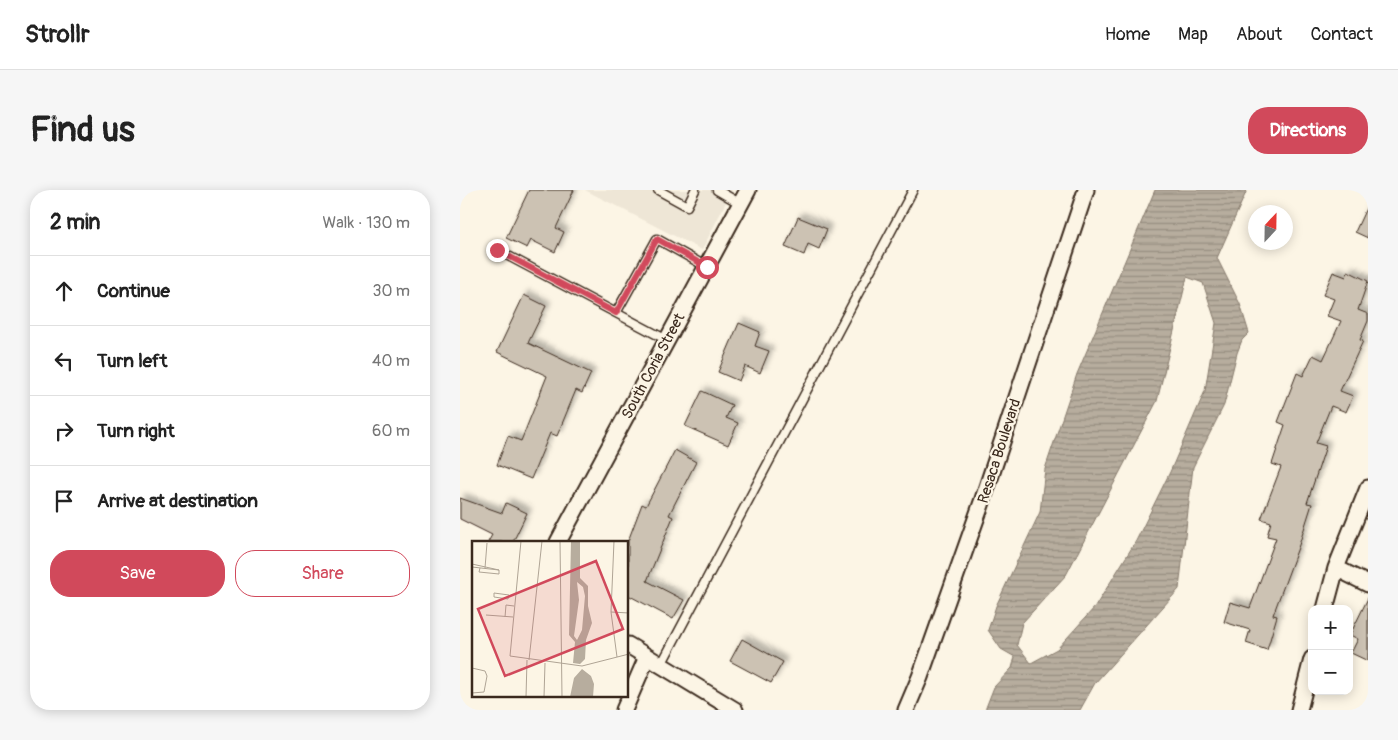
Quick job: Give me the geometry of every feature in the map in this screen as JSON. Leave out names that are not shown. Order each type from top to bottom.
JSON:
[{"type":"street","name":"South Coria Street","points":[[559,541],[748,190]]},
{"type":"street","name":"Resaca Boulevard","points":[[906,710],[920,677],[978,512],[1086,190]]},
{"type":"street","points":[[1326,605],[1336,568],[1368,488]]},
{"type":"street","points":[[1336,568],[1368,584]]},
{"type":"street","points":[[629,646],[735,710]]},
{"type":"street","points":[[624,710],[647,657]]},
{"type":"street","points":[[1299,710],[1308,675]]},
{"type":"lane","points":[[658,190],[687,206],[695,190]]},
{"type":"lane","points":[[717,190],[741,204]]},
{"type":"lane","points":[[661,665],[913,190]]},
{"type":"lane","points":[[616,313],[657,239],[707,267]]},
{"type":"lane","points":[[497,250],[667,340]]},
{"type":"shaded area","points":[[585,190],[732,190],[702,250]]},
{"type":"shaded area","points":[[1155,190],[1247,190],[1217,258],[1240,304],[1249,333],[1242,340],[1237,353],[1224,405],[1193,467],[1179,589],[1095,683],[1080,710],[985,710],[994,687],[1012,668],[1015,657],[1001,649],[988,630],[996,606],[1040,512],[1045,469],[1077,374]],"holes":[[[1187,277],[1203,283],[1216,323],[1205,391],[1170,472],[1136,541],[1095,607],[1057,649],[1031,663],[1017,645],[1022,623],[1066,575],[1157,401]]]},
{"type":"building","points":[[529,190],[574,190],[556,228],[564,232],[555,252],[531,240],[527,248],[506,238]]},
{"type":"building","points":[[1368,204],[1368,238],[1355,232]]},
{"type":"building","points":[[798,217],[827,229],[819,249],[808,244],[804,255],[785,247]]},
{"type":"building","points":[[1348,271],[1368,281],[1358,310],[1368,314],[1368,321],[1360,340],[1363,341],[1340,391],[1353,396],[1346,412],[1331,406],[1316,443],[1326,446],[1307,503],[1312,504],[1273,615],[1277,616],[1267,650],[1246,643],[1250,630],[1224,622],[1230,602],[1250,608],[1276,538],[1267,536],[1271,522],[1261,519],[1281,467],[1272,464],[1285,425],[1278,422],[1297,373],[1303,376],[1313,355],[1323,360],[1341,321],[1327,316],[1334,299],[1323,295],[1333,272],[1346,277]]},
{"type":"building","points":[[524,295],[546,306],[528,343],[591,373],[582,393],[576,390],[557,436],[550,433],[531,479],[497,465],[508,436],[521,441],[547,376],[497,352]]},
{"type":"building","points":[[739,323],[760,332],[755,346],[769,351],[760,373],[745,366],[739,381],[718,372]]},
{"type":"building","points":[[702,391],[732,405],[726,418],[738,423],[728,445],[685,426]]},
{"type":"building","points":[[675,450],[696,462],[669,515],[673,517],[647,581],[684,600],[673,619],[629,596],[628,541],[642,504],[646,506]]},
{"type":"building","points":[[460,498],[502,513],[506,503],[527,513],[513,541],[489,541],[492,535],[460,519]]},
{"type":"building","points":[[1368,598],[1368,661],[1353,654],[1353,649],[1358,639],[1353,636],[1353,629]]},
{"type":"building","points":[[742,639],[783,662],[771,683],[730,661]]},
{"type":"route","points":[[497,250],[616,313],[657,239],[707,267]]}]
